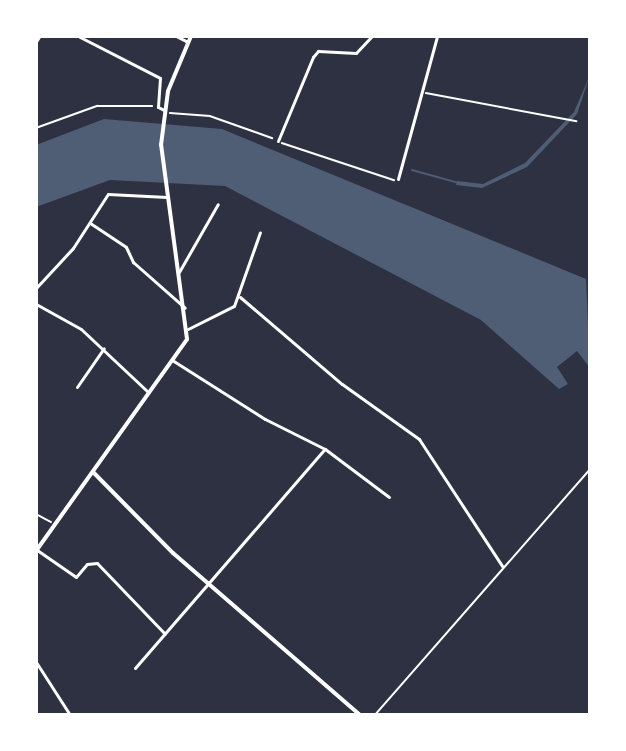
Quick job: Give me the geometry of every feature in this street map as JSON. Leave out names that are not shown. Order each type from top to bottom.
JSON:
[{"type":"main road","points":[[36,550],[172,360],[188,329],[167,195],[163,118],[190,36]]},
{"type":"main road","points":[[93,472],[208,583],[360,715]]},
{"type":"street","points":[[78,36],[160,78],[158,107],[164,110]]},
{"type":"street","points":[[176,36],[188,42]]},
{"type":"street","points":[[278,141],[313,57],[318,51],[356,53],[372,36]]},
{"type":"street","points":[[398,179],[437,36]]},
{"type":"street","points":[[36,288],[90,223],[108,194],[167,195]]},
{"type":"street","points":[[179,272],[218,204]]},
{"type":"street","points":[[90,223],[126,247],[133,262],[185,308]]},
{"type":"street","points":[[188,329],[214,321],[240,297],[260,232]]},
{"type":"street","points":[[240,297],[342,384],[418,439],[502,566]]},
{"type":"street","points":[[36,304],[104,348],[148,392]]},
{"type":"street","points":[[77,387],[104,348]]},
{"type":"street","points":[[172,360],[245,407],[325,449],[389,497]]},
{"type":"street","points":[[135,668],[325,449]]},
{"type":"street","points":[[36,550],[76,577],[87,564],[97,563],[165,634]]},
{"type":"street","points":[[36,662],[68,705],[70,715]]},
{"type":"lane","points":[[375,715],[502,566],[590,469]]},
{"type":"path","points":[[36,44],[41,36]]},
{"type":"path","points":[[422,92],[576,121]]},
{"type":"path","points":[[36,128],[97,106],[158,107]]},
{"type":"path","points":[[164,110],[210,116],[278,141],[398,179]]},
{"type":"path","points":[[36,514],[56,524]]},
{"type":"water","points":[[590,75],[577,114],[527,167],[482,188],[456,185],[457,181],[483,184],[525,163],[574,112]]},
{"type":"water","points":[[104,119],[222,129],[586,279],[590,368],[577,351],[557,367],[568,384],[559,389],[481,320],[225,186],[110,180],[36,207],[36,145]]},
{"type":"waterway","points":[[412,170],[459,183]]}]
